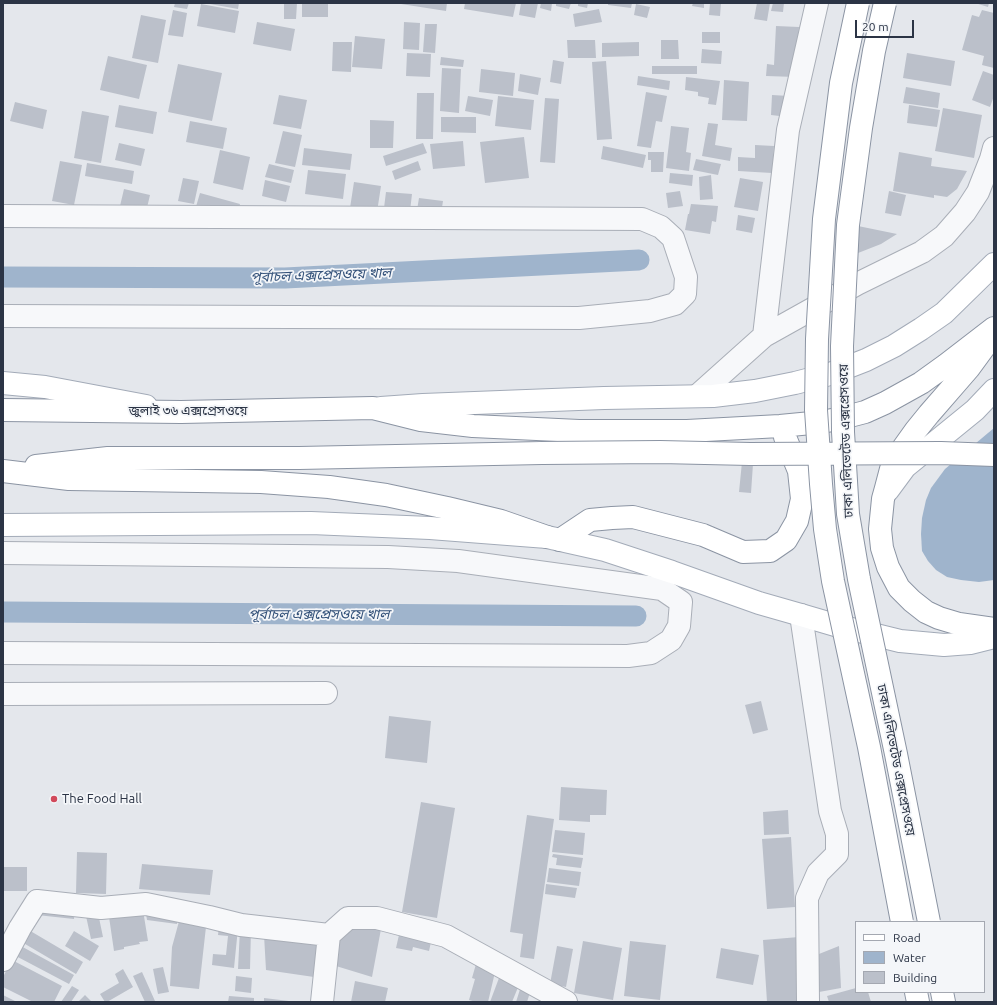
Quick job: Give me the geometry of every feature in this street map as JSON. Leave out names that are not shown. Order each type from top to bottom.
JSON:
[{"type":"main road","name":"ঢাকা এলিভেটেড এক্সপ্রেসওয়ে","points":[[858,3],[841,83],[824,219],[817,339],[816,410],[820,484],[833,581],[869,747],[902,921]]},
{"type":"main road","name":"ঢাকা এলিভেটেড এক্সপ্রেসওয়ে","points":[[885,3],[874,51],[861,128],[848,225],[842,346],[843,432],[848,514],[857,572],[896,754],[928,921]]},
{"type":"main road","points":[[373,408],[565,399],[713,396],[755,391],[795,383],[830,374],[866,360],[900,342],[944,313],[994,264]]},
{"type":"main road","points":[[373,408],[420,420],[465,425],[579,431],[687,431],[822,422],[866,412],[885,403],[921,383],[946,366],[994,328]]},
{"type":"main road","points":[[994,334],[969,368],[908,441],[891,469],[883,499],[880,529],[882,548],[888,567],[899,588],[912,601],[926,612],[939,618],[959,624],[994,629]]},
{"type":"main road","points":[[3,383],[45,387],[181,412]]},
{"type":"main road","points":[[883,499],[905,467],[975,410],[994,390]]},
{"type":"main road","name":"জুলাই ৩৬ এক্সপ্রেসওয়ে","points":[[3,410],[181,412],[373,408]]},
{"type":"main road","points":[[3,525],[311,523],[430,528],[554,538],[590,520],[633,517],[703,535],[743,552],[770,551],[786,540],[797,521],[802,499],[799,471],[780,426]]},
{"type":"main road","points":[[3,471],[108,458],[299,458],[542,452],[994,454]]},
{"type":"main road","points":[[3,471],[69,479],[261,482],[329,487],[386,495],[501,521],[554,538],[605,550],[759,603],[835,626],[900,641],[944,645],[970,643],[994,637]]},
{"type":"street","points":[[764,336],[788,130],[817,3]]},
{"type":"street","points":[[697,396],[764,336],[857,284],[922,252],[944,236],[965,212],[978,192],[994,148]]},
{"type":"street","points":[[3,216],[642,219],[661,226],[673,238],[686,277],[685,294],[675,304],[650,311],[579,318],[3,316]]},
{"type":"street","points":[[3,553],[388,556],[458,561],[662,589],[681,602],[679,626],[671,640],[651,653],[628,656],[3,653]]},
{"type":"street","points":[[801,615],[830,811],[838,834],[837,854],[818,873],[807,898],[808,1002]]},
{"type":"street","points":[[3,694],[326,693]]},
{"type":"street","points":[[3,960],[20,928],[38,901],[101,908],[146,904],[241,925],[329,934]]},
{"type":"street","points":[[322,1002],[329,934],[348,918],[377,918],[446,936],[566,1002]]},
{"type":"water","points":[[994,428],[994,580],[979,582],[947,577],[936,570],[922,551],[922,518],[926,500],[931,488],[945,469]]},
{"type":"building","points":[[175,3],[189,3],[187,9],[174,7]]},
{"type":"building","points":[[210,3],[239,3],[238,9]]},
{"type":"building","points":[[284,3],[297,3],[296,19],[284,19]]},
{"type":"building","points":[[302,3],[328,3],[328,17],[302,17]]},
{"type":"building","points":[[401,3],[447,3],[446,11]]},
{"type":"building","points":[[465,3],[516,3],[513,17],[464,9]]},
{"type":"building","points":[[521,3],[538,3],[535,18],[519,15]]},
{"type":"building","points":[[541,3],[552,3],[551,11],[540,8]]},
{"type":"building","points":[[556,3],[571,3],[569,9],[556,6]]},
{"type":"building","points":[[578,3],[588,3],[587,8],[578,6]]},
{"type":"building","points":[[608,3],[632,3],[631,8],[608,5]]},
{"type":"building","points":[[693,3],[704,3],[704,8],[692,6]]},
{"type":"building","points":[[710,3],[721,3],[720,16],[709,15]]},
{"type":"building","points":[[757,3],[770,3],[767,21],[754,19]]},
{"type":"building","points":[[773,3],[784,3],[783,12],[771,11]]},
{"type":"building","points":[[975,3],[989,3],[988,7]]},
{"type":"building","points":[[201,4],[239,11],[235,33],[197,26]]},
{"type":"building","points":[[636,4],[650,7],[647,18],[634,15]]},
{"type":"building","points":[[599,9],[602,22],[575,27],[573,14]]},
{"type":"building","points":[[173,10],[187,13],[183,37],[168,35]]},
{"type":"building","points":[[982,10],[994,13],[994,68],[982,65],[984,56],[962,50],[972,15],[979,17]]},
{"type":"building","points":[[141,15],[166,20],[158,63],[132,58]]},
{"type":"building","points":[[257,22],[295,29],[291,51],[253,44]]},
{"type":"building","points":[[404,22],[420,23],[419,50],[403,49]]},
{"type":"building","points":[[425,24],[437,24],[435,53],[423,52]]},
{"type":"building","points":[[776,26],[799,27],[796,77],[766,76],[767,64],[774,65]]},
{"type":"building","points":[[702,32],[720,32],[720,43],[702,43]]},
{"type":"building","points":[[355,36],[385,39],[382,69],[352,67]]},
{"type":"building","points":[[567,40],[595,40],[596,58],[568,58]]},
{"type":"building","points":[[661,40],[678,40],[679,59],[661,59]]},
{"type":"building","points":[[333,42],[352,42],[351,72],[332,71]]},
{"type":"building","points":[[639,42],[639,56],[602,57],[602,43]]},
{"type":"building","points":[[702,49],[722,51],[721,64],[701,63]]},
{"type":"building","points":[[407,53],[431,54],[430,77],[406,76]]},
{"type":"building","points":[[907,53],[955,61],[951,86],[903,78]]},
{"type":"building","points":[[108,56],[147,65],[139,99],[100,90]]},
{"type":"building","points":[[441,57],[464,60],[463,67],[440,65]]},
{"type":"building","points":[[553,60],[564,62],[561,84],[550,82]]},
{"type":"building","points":[[606,61],[612,139],[597,140],[592,62]]},
{"type":"building","points":[[178,64],[222,73],[212,121],[168,112]]},
{"type":"building","points":[[652,66],[697,66],[697,74],[652,74]]},
{"type":"building","points":[[442,68],[461,69],[459,113],[440,111]]},
{"type":"building","points":[[481,69],[515,73],[513,96],[479,92]]},
{"type":"building","points":[[983,71],[994,75],[994,96],[990,107],[972,100]]},
{"type":"building","points":[[520,74],[541,78],[538,95],[518,91]]},
{"type":"building","points":[[638,76],[670,81],[669,90],[637,85]]},
{"type":"building","points":[[686,77],[720,81],[716,105],[708,104],[709,98],[698,96],[698,92],[685,90]]},
{"type":"building","points":[[724,80],[749,82],[747,121],[722,120]]},
{"type":"building","points":[[906,87],[940,93],[938,108],[903,103]]},
{"type":"building","points":[[646,92],[667,96],[662,122],[656,121],[651,148],[637,146]]},
{"type":"building","points":[[417,93],[434,93],[433,139],[416,139]]},
{"type":"building","points":[[279,95],[307,100],[301,129],[273,124]]},
{"type":"building","points":[[772,95],[789,96],[788,117],[771,115]]},
{"type":"building","points":[[468,96],[493,100],[490,116],[465,111]]},
{"type":"building","points":[[498,96],[534,100],[531,130],[495,126]]},
{"type":"building","points":[[545,98],[559,99],[555,163],[540,162]]},
{"type":"building","points":[[15,102],[47,110],[43,129],[10,121]]},
{"type":"building","points":[[119,105],[157,112],[153,134],[115,127]]},
{"type":"building","points":[[909,105],[940,110],[937,127],[907,123]]},
{"type":"building","points":[[943,108],[982,115],[974,158],[935,151]]},
{"type":"building","points":[[82,111],[109,116],[101,163],[74,158]]},
{"type":"building","points":[[441,117],[476,117],[476,133],[441,132]]},
{"type":"building","points":[[370,120],[394,121],[393,148],[370,148]]},
{"type":"building","points":[[190,121],[227,128],[223,149],[186,142]]},
{"type":"building","points":[[708,123],[718,124],[715,145],[732,148],[730,161],[702,156]]},
{"type":"building","points":[[671,126],[689,128],[686,152],[691,153],[689,171],[666,168]]},
{"type":"building","points":[[283,131],[302,135],[295,167],[275,163]]},
{"type":"building","points":[[524,137],[529,178],[485,183],[480,142]]},
{"type":"building","points":[[463,141],[465,166],[433,169],[430,144]]},
{"type":"building","points":[[119,143],[145,149],[141,166],[115,160]]},
{"type":"building","points":[[423,143],[427,153],[386,166],[383,156]]},
{"type":"building","points":[[755,145],[774,146],[772,173],[738,171],[738,157],[755,158]]},
{"type":"building","points":[[603,146],[646,155],[643,168],[601,159]]},
{"type":"building","points":[[304,148],[352,154],[350,170],[302,165]]},
{"type":"building","points":[[220,150],[250,157],[243,190],[213,183]]},
{"type":"building","points":[[648,152],[664,152],[663,172],[651,172],[651,160],[648,160]]},
{"type":"building","points":[[899,152],[932,158],[931,166],[967,171],[957,189],[947,197],[934,195],[934,198],[893,191]]},
{"type":"building","points":[[696,159],[721,164],[718,175],[693,170]]},
{"type":"building","points":[[60,161],[82,165],[74,205],[52,201]]},
{"type":"building","points":[[418,161],[421,170],[395,180],[392,171]]},
{"type":"building","points":[[87,163],[134,171],[132,184],[85,176]]},
{"type":"building","points":[[269,164],[294,170],[291,183],[265,177]]},
{"type":"building","points":[[308,170],[346,174],[343,199],[305,194]]},
{"type":"building","points":[[670,173],[693,175],[692,186],[669,183]]},
{"type":"building","points":[[711,175],[713,199],[700,200],[699,177]]},
{"type":"building","points":[[183,178],[199,181],[194,204],[178,201]]},
{"type":"building","points":[[740,178],[763,182],[758,211],[734,207]]},
{"type":"building","points":[[265,180],[290,186],[286,202],[262,196]]},
{"type":"building","points":[[354,182],[381,186],[377,212],[350,208]]},
{"type":"building","points":[[124,189],[150,195],[146,212],[120,206]]},
{"type":"building","points":[[680,191],[683,206],[668,208],[666,193]]},
{"type":"building","points":[[889,191],[906,195],[901,216],[885,213]]},
{"type":"building","points":[[386,192],[412,194],[410,211],[384,208]]},
{"type":"building","points":[[200,193],[240,204],[235,221],[195,210]]},
{"type":"building","points":[[419,198],[443,201],[441,214],[417,210]]},
{"type":"building","points":[[691,204],[718,206],[716,222],[712,221],[710,234],[685,230]]},
{"type":"building","points":[[738,215],[755,218],[752,233],[736,230]]},
{"type":"building","points":[[858,226],[897,234],[881,244],[853,255]]},
{"type":"building","points":[[742,462],[753,464],[751,493],[739,492]]},
{"type":"building","points":[[761,701],[768,730],[753,734],[745,705]]},
{"type":"building","points":[[389,716],[431,721],[427,763],[385,758]]},
{"type":"building","points":[[561,787],[607,790],[606,815],[590,815],[590,822],[559,820]]},
{"type":"building","points":[[421,802],[455,808],[437,918],[402,912]]},
{"type":"building","points":[[788,810],[789,834],[764,835],[763,812]]},
{"type":"building","points":[[527,815],[554,819],[534,959],[520,957],[523,934],[510,932]]},
{"type":"building","points":[[555,830],[585,833],[583,855],[552,852]]},
{"type":"building","points":[[791,837],[795,907],[767,909],[762,839]]},
{"type":"building","points":[[77,852],[107,853],[106,894],[76,893]]},
{"type":"building","points":[[553,854],[583,858],[581,868],[556,865],[557,858],[552,857]]},
{"type":"building","points":[[142,864],[213,870],[210,895],[139,889]]},
{"type":"building","points":[[3,867],[27,867],[27,891],[3,891]]},
{"type":"building","points":[[549,868],[581,872],[579,886],[547,882]]},
{"type":"building","points":[[546,884],[577,888],[575,898],[545,894]]},
{"type":"building","points":[[38,902],[75,906],[74,919],[37,915]]},
{"type":"building","points":[[144,902],[179,909],[177,924],[147,920]]},
{"type":"building","points":[[142,904],[148,941],[139,942],[140,944],[124,947],[124,949],[114,951],[108,910]]},
{"type":"building","points":[[98,913],[103,937],[91,939],[86,916]]},
{"type":"building","points":[[181,914],[207,918],[199,989],[170,986],[172,947]]},
{"type":"building","points":[[361,924],[381,929],[372,977],[336,966],[339,946],[333,943],[339,930]]},
{"type":"building","points":[[219,926],[238,928],[234,968],[212,965],[213,954],[226,955],[228,936],[218,935]]},
{"type":"building","points":[[401,926],[433,933],[429,951],[413,947],[412,951],[396,948]]},
{"type":"building","points":[[27,929],[83,962],[76,974],[20,941]]},
{"type":"building","points":[[240,929],[251,929],[250,969],[238,969]]},
{"type":"building","points":[[74,931],[99,946],[90,961],[65,946]]},
{"type":"building","points":[[264,935],[319,945],[314,977],[266,970]]},
{"type":"building","points":[[799,937],[804,1002],[767,1002],[763,940]]},
{"type":"building","points":[[583,941],[622,948],[613,1000],[574,993]]},
{"type":"building","points":[[630,941],[666,945],[660,1000],[624,996]]},
{"type":"building","points":[[19,945],[74,975],[69,984],[14,955]]},
{"type":"building","points":[[557,946],[573,949],[566,987],[550,984]]},
{"type":"building","points":[[839,946],[841,988],[819,992],[819,954]]},
{"type":"building","points":[[721,948],[759,955],[753,985],[716,978]]},
{"type":"building","points":[[12,960],[62,986],[54,1002],[33,1002],[3,987],[3,977]]},
{"type":"building","points":[[476,964],[496,968],[488,1002],[476,1002],[469,1000],[475,979],[472,978]]},
{"type":"building","points":[[163,967],[169,992],[158,994],[153,969]]},
{"type":"building","points":[[123,969],[133,987],[105,1002],[100,994],[119,983],[115,974]]},
{"type":"building","points":[[502,970],[521,980],[512,1002],[490,1002]]},
{"type":"building","points":[[142,972],[155,1001],[154,1002],[145,1002],[133,976]]},
{"type":"building","points":[[236,976],[252,978],[251,993],[235,991]]},
{"type":"building","points":[[355,981],[388,988],[385,1002],[351,1002]]},
{"type":"building","points":[[522,983],[532,986],[527,1002],[516,1002]]},
{"type":"building","points":[[72,986],[79,990],[71,1002],[61,1002]]},
{"type":"building","points":[[855,988],[855,993],[868,993],[871,1002],[829,1002],[827,996]]},
{"type":"building","points":[[3,995],[17,1002],[3,1002]]},
{"type":"building","points":[[85,995],[92,1002],[78,1002]]},
{"type":"building","points":[[229,996],[254,998],[254,1002],[228,1002]]},
{"type":"building","points":[[264,998],[289,1001],[289,1002],[264,1002]]},
{"type":"waterway","name":"পূর্বাচল এক্সপ্রেসওয়ে খাল","points":[[3,277],[285,278],[639,260]]},
{"type":"waterway","name":"পূর্বাচল এক্সপ্রেসওয়ে খাল","points":[[3,612],[636,616]]},
{"type":"place","name":"The Food Hall","points":[[54,799]]}]
